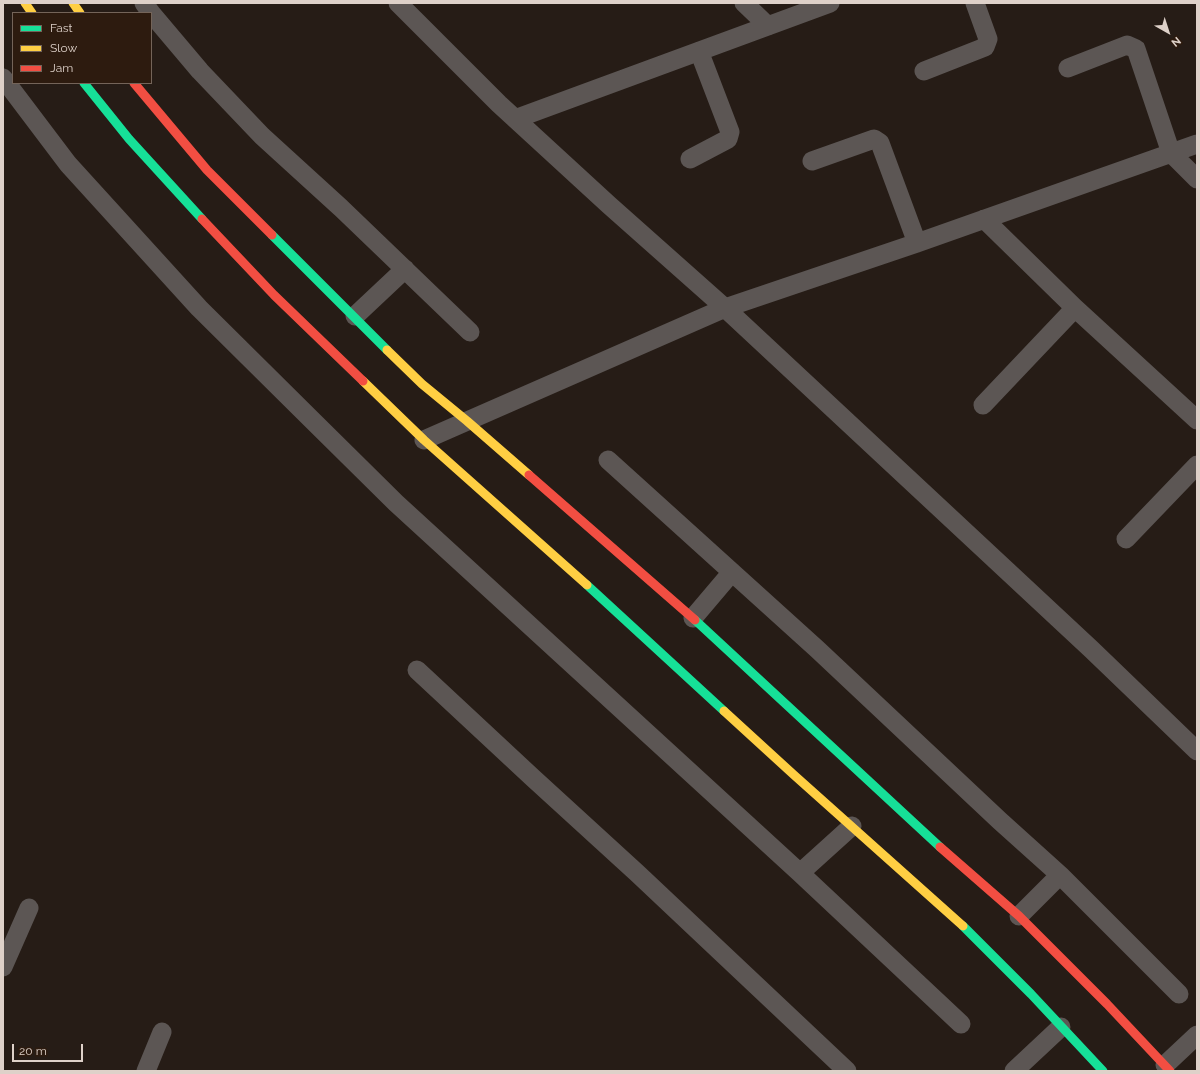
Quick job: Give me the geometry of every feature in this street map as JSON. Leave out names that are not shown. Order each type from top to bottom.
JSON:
[{"type":"street","points":[[25,3],[31,12]]},
{"type":"street","points":[[73,3],[79,12]]},
{"type":"street","points":[[144,3],[150,12]]},
{"type":"street","points":[[398,3],[515,119],[725,308],[1085,643],[1197,751]]},
{"type":"street","points":[[744,3],[768,26]]},
{"type":"street","points":[[515,119],[830,3]]},
{"type":"street","points":[[924,71],[985,47],[988,38],[974,3]]},
{"type":"street","points":[[152,14],[200,71],[262,136],[405,269],[470,332]]},
{"type":"street","points":[[1068,68],[1127,45],[1136,49],[1171,153],[1197,179]]},
{"type":"street","points":[[690,159],[728,139],[730,132],[699,51]]},
{"type":"street","points":[[3,78],[68,164],[204,314],[396,503],[800,873],[961,1024]]},
{"type":"street","points":[[85,84],[129,139],[196,213],[274,295],[424,440],[588,585],[794,775],[953,916],[1103,1071]]},
{"type":"street","points":[[135,84],[207,170],[422,384],[467,421],[693,618],[936,843],[1020,916],[1107,1004],[1167,1068],[1197,1035]]},
{"type":"street","points":[[812,161],[874,138],[880,143],[917,243]]},
{"type":"street","points":[[424,440],[725,308],[917,243],[1197,144]]},
{"type":"street","points":[[984,219],[1076,308],[1197,420]]},
{"type":"street","points":[[355,316],[405,269]]},
{"type":"street","points":[[983,405],[1076,308]]},
{"type":"street","points":[[608,460],[817,649],[1000,821],[1060,875],[1179,994]]},
{"type":"street","points":[[1126,539],[1197,465]]},
{"type":"street","points":[[693,618],[732,572]]},
{"type":"street","points":[[418,670],[848,1071]]},
{"type":"street","points":[[800,873],[852,826]]},
{"type":"street","points":[[1020,916],[1060,875]]},
{"type":"street","points":[[3,967],[29,908]]},
{"type":"street","points":[[1014,1071],[1061,1027]]},
{"type":"street","points":[[146,1071],[162,1032]]},
{"type":"traffic: fast","points":[[85,84],[129,139],[202,219]]},
{"type":"traffic: fast","points":[[272,235],[387,350]]},
{"type":"traffic: fast","points":[[587,585],[724,711]]},
{"type":"traffic: fast","points":[[695,620],[940,847]]},
{"type":"traffic: fast","points":[[963,926],[1031,994],[1103,1071]]},
{"type":"traffic: slow","points":[[25,3],[31,12]]},
{"type":"traffic: slow","points":[[73,3],[79,12]]},
{"type":"traffic: slow","points":[[387,350],[422,384],[529,475]]},
{"type":"traffic: slow","points":[[363,381],[424,440],[587,585]]},
{"type":"traffic: slow","points":[[724,711],[963,926]]},
{"type":"traffic: jam","points":[[135,84],[207,170],[272,235]]},
{"type":"traffic: jam","points":[[202,219],[274,295],[363,381]]},
{"type":"traffic: jam","points":[[529,475],[695,620]]},
{"type":"traffic: jam","points":[[940,847],[1019,916],[1107,1004],[1170,1071]]}]
